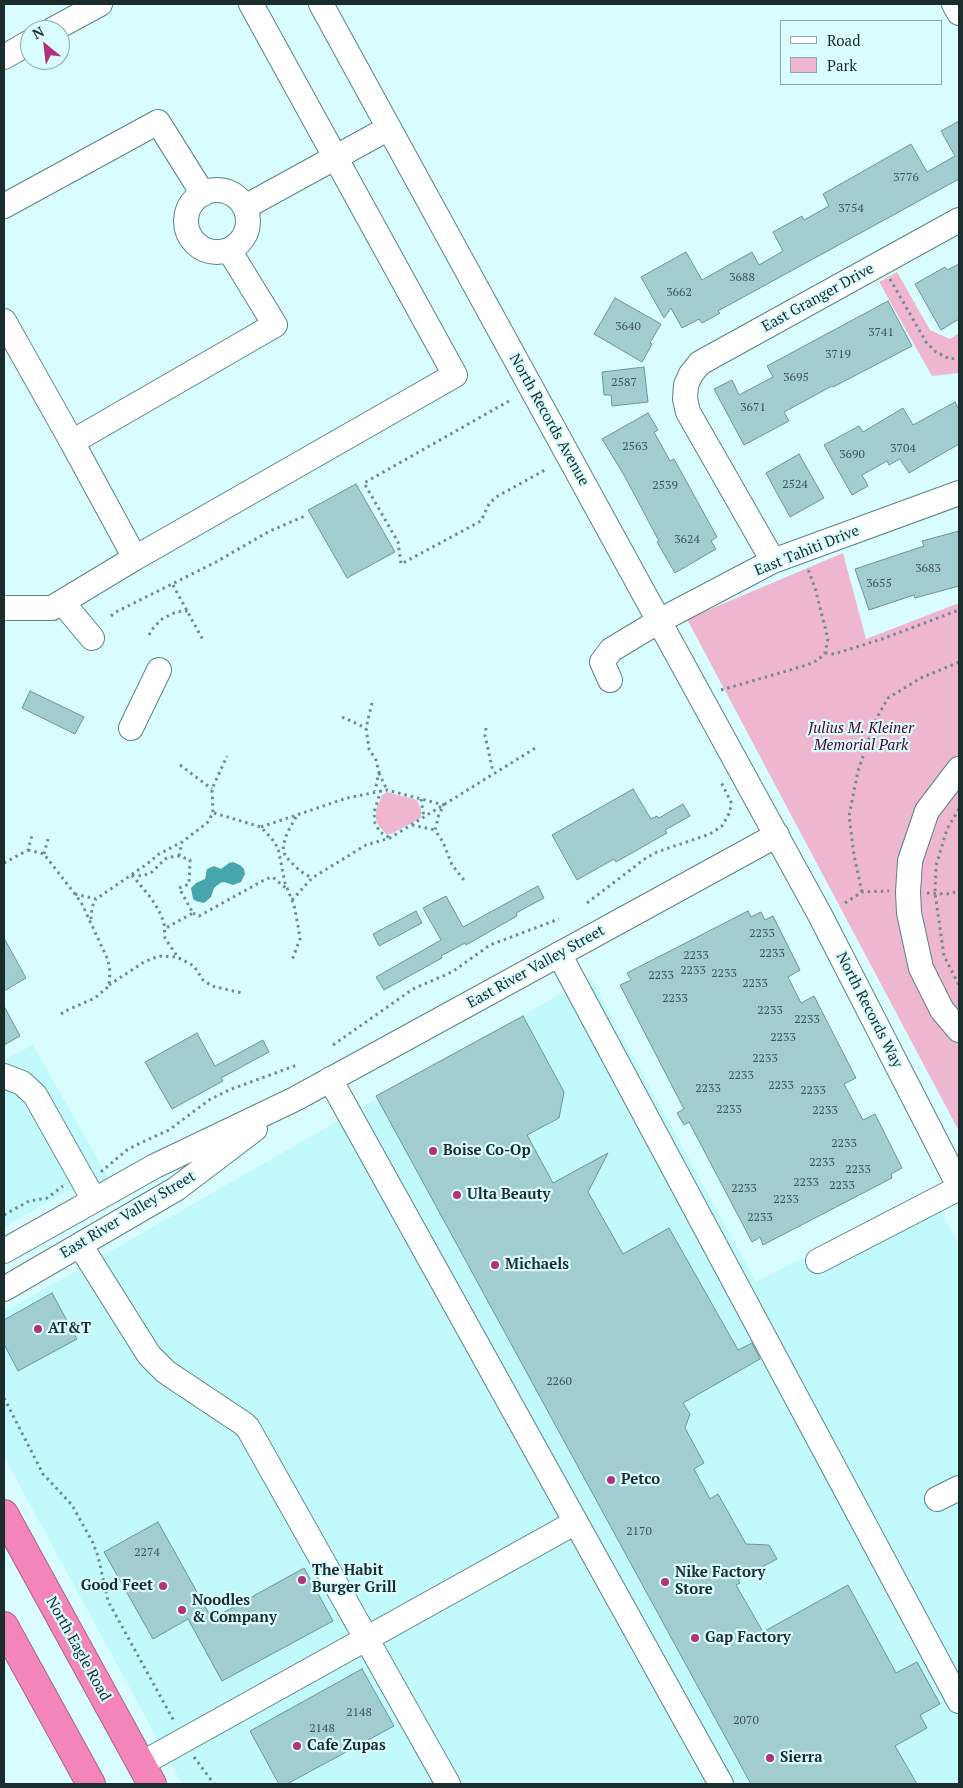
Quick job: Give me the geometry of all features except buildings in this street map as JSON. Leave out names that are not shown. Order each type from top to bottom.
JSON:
[{"type":"highway","name":"North Eagle Road","points":[[4,1514],[146,1774]]},
{"type":"highway","points":[[4,1626],[91,1784]]},
{"type":"street","points":[[70,20],[100,4]]},
{"type":"street","points":[[4,608],[52,608],[135,558],[455,375],[251,4]]},
{"type":"street","name":"North Records Avenue","points":[[322,4],[777,835]]},
{"type":"street","points":[[954,4],[959,13]]},
{"type":"street","points":[[4,57],[20,48]]},
{"type":"street","points":[[4,206],[158,122],[203,194]]},
{"type":"street","points":[[245,208],[389,128]]},
{"type":"street","points":[[212,191],[222,191],[231,194],[245,208],[248,217],[248,227],[238,244],[229,250],[219,252],[208,251],[199,246],[190,234],[187,219],[189,209],[195,200],[203,194],[212,191]]},
{"type":"street","name":"East Granger Drive","points":[[774,561],[688,412],[685,399],[686,385],[700,364],[959,220]]},
{"type":"street","points":[[72,442],[275,325],[229,250]]},
{"type":"street","points":[[4,321],[135,558]]},
{"type":"street","name":"East Tahiti Drive","points":[[610,680],[602,662],[611,650],[660,621],[774,561],[959,493]]},
{"type":"street","points":[[62,602],[92,638]]},
{"type":"street","points":[[131,728],[159,670]]},
{"type":"street","points":[[959,769],[927,811],[910,861],[908,892],[909,913],[921,968],[942,1010],[959,1030]]},
{"type":"street","name":"East River Valley Street","points":[[4,1251],[155,1166],[295,1099],[777,835]]},
{"type":"street","name":"North Records Way","points":[[777,835],[959,1187]]},
{"type":"street","points":[[560,954],[959,1701]]},
{"type":"street","points":[[4,1076],[22,1083],[35,1095],[94,1200]]},
{"type":"street","points":[[330,1080],[721,1784]]},
{"type":"street","name":"East River Valley Street","points":[[4,1289],[176,1189],[295,1099]]},
{"type":"street","points":[[818,1261],[959,1187]]},
{"type":"street","points":[[80,1245],[148,1355],[166,1372],[248,1428],[448,1784]]},
{"type":"street","points":[[937,1498],[959,1488]]},
{"type":"street","points":[[146,1774],[185,1740],[576,1522]]},
{"type":"path","points":[[888,276],[926,342],[936,352],[950,359],[959,358]]},
{"type":"path","points":[[509,401],[364,483],[398,542],[401,564],[481,521],[489,504],[496,497],[545,470]]},
{"type":"path","points":[[111,616],[173,585],[268,532],[307,515]]},
{"type":"path","points":[[721,690],[807,665],[818,660],[825,652],[828,640],[815,588],[807,565]]},
{"type":"path","points":[[173,585],[203,640]]},
{"type":"path","points":[[825,652],[834,654],[882,640],[959,610]]},
{"type":"path","points":[[149,636],[162,619],[176,612],[188,611]]},
{"type":"path","points":[[862,892],[854,855],[850,816],[858,771],[874,721],[888,698],[921,678],[959,662]]},
{"type":"path","points":[[372,703],[366,728],[369,749],[376,760],[387,790]]},
{"type":"path","points":[[342,717],[366,728]]},
{"type":"path","points":[[486,728],[485,735],[493,772]]},
{"type":"path","points":[[292,900],[312,878],[366,846],[390,838],[424,818],[493,772],[537,747]]},
{"type":"path","points":[[91,920],[92,908],[96,899],[160,854],[182,842],[214,813],[212,789],[227,756]]},
{"type":"path","points":[[180,765],[212,789]]},
{"type":"path","points":[[374,791],[378,784],[379,772]]},
{"type":"path","points":[[587,903],[656,852],[710,834],[722,826],[730,812],[731,802],[721,782]]},
{"type":"path","points":[[261,827],[346,798],[381,790],[444,805]]},
{"type":"path","points":[[381,790],[374,812],[375,823],[380,832],[390,838]]},
{"type":"path","points":[[421,799],[424,818]]},
{"type":"path","points":[[435,830],[439,814],[444,805]]},
{"type":"path","points":[[959,809],[947,829],[936,866],[935,893],[944,956],[959,985]]},
{"type":"path","points":[[214,813],[261,827],[278,848],[300,939],[292,960]]},
{"type":"path","points":[[296,816],[283,846],[285,856],[291,863],[312,878]]},
{"type":"path","points":[[412,825],[435,830],[443,842],[452,865],[464,880]]},
{"type":"path","points":[[28,850],[32,835]]},
{"type":"path","points":[[44,854],[48,839]]},
{"type":"path","points":[[179,856],[182,842]]},
{"type":"path","points":[[278,848],[283,846]]},
{"type":"path","points":[[4,863],[28,850],[44,854],[75,894],[91,920],[108,960],[110,972],[109,986]]},
{"type":"path","points":[[132,875],[142,876],[152,872],[165,859],[179,856],[190,860],[189,884],[179,888],[193,913],[199,916],[266,879],[275,879],[288,890]]},
{"type":"path","points":[[132,875],[152,898],[164,922],[165,938],[177,957]]},
{"type":"path","points":[[845,903],[862,892],[892,891]]},
{"type":"path","points":[[935,893],[947,894],[959,891]]},
{"type":"path","points":[[75,894],[96,899]]},
{"type":"path","points":[[164,929],[193,913]]},
{"type":"path","points":[[334,1045],[413,989],[452,972],[490,945],[559,920]]},
{"type":"path","points":[[60,1016],[63,1012],[96,998],[109,986],[144,962],[159,956],[177,957],[194,966],[203,980],[212,986],[242,994]]},
{"type":"path","points":[[95,1167],[102,1171],[127,1150],[169,1130],[208,1100],[229,1090],[297,1065]]},
{"type":"path","points":[[4,1214],[29,1201],[47,1198],[66,1184]]},
{"type":"path","points":[[4,1398],[43,1474],[72,1505],[93,1543],[98,1556],[108,1602],[185,1740],[214,1784]]},
{"type":"shaded area","points":[[233,862],[244,869],[245,874],[241,882],[233,885],[224,882],[220,883],[214,888],[211,897],[204,903],[193,899],[191,888],[196,883],[205,879],[207,869],[214,866],[221,869]]},
{"type":"shaded area","points":[[590,977],[756,1282],[931,1192],[959,1245],[959,1784],[182,1784],[4,1457],[4,1312]]},
{"type":"shaded area","points":[[33,1045],[109,1179],[66,1192],[4,1227],[4,1060]]},
{"type":"green space","points":[[897,272],[930,330],[950,339],[959,333],[959,373],[932,376],[879,282]]},
{"type":"green space","name":"Julius M. Kleiner Memorial Park","points":[[843,553],[866,639],[959,603],[959,1131],[687,619]]},
{"type":"green space","points":[[387,792],[417,800],[421,810],[421,818],[391,834],[386,834],[376,819],[376,810],[382,795]]},
{"type":"place","name":"Boise Co-Op","points":[[433,1151]]},
{"type":"place","name":"Ulta Beauty","points":[[457,1195]]},
{"type":"place","name":"Michaels","points":[[495,1265]]},
{"type":"place","name":"AT&T","points":[[38,1329]]},
{"type":"place","name":"Petco","points":[[611,1480]]},
{"type":"place","name":"The Habit Burger Grill","points":[[302,1580]]},
{"type":"place","name":"Nike Factory Store","points":[[665,1582]]},
{"type":"place","name":"Good Feet","points":[[163,1586]]},
{"type":"place","name":"Noodles & Company","points":[[182,1610]]},
{"type":"place","name":"Gap Factory","points":[[695,1638]]},
{"type":"place","name":"Cafe Zupas","points":[[297,1746]]},
{"type":"place","name":"Sierra","points":[[770,1758]]}]
